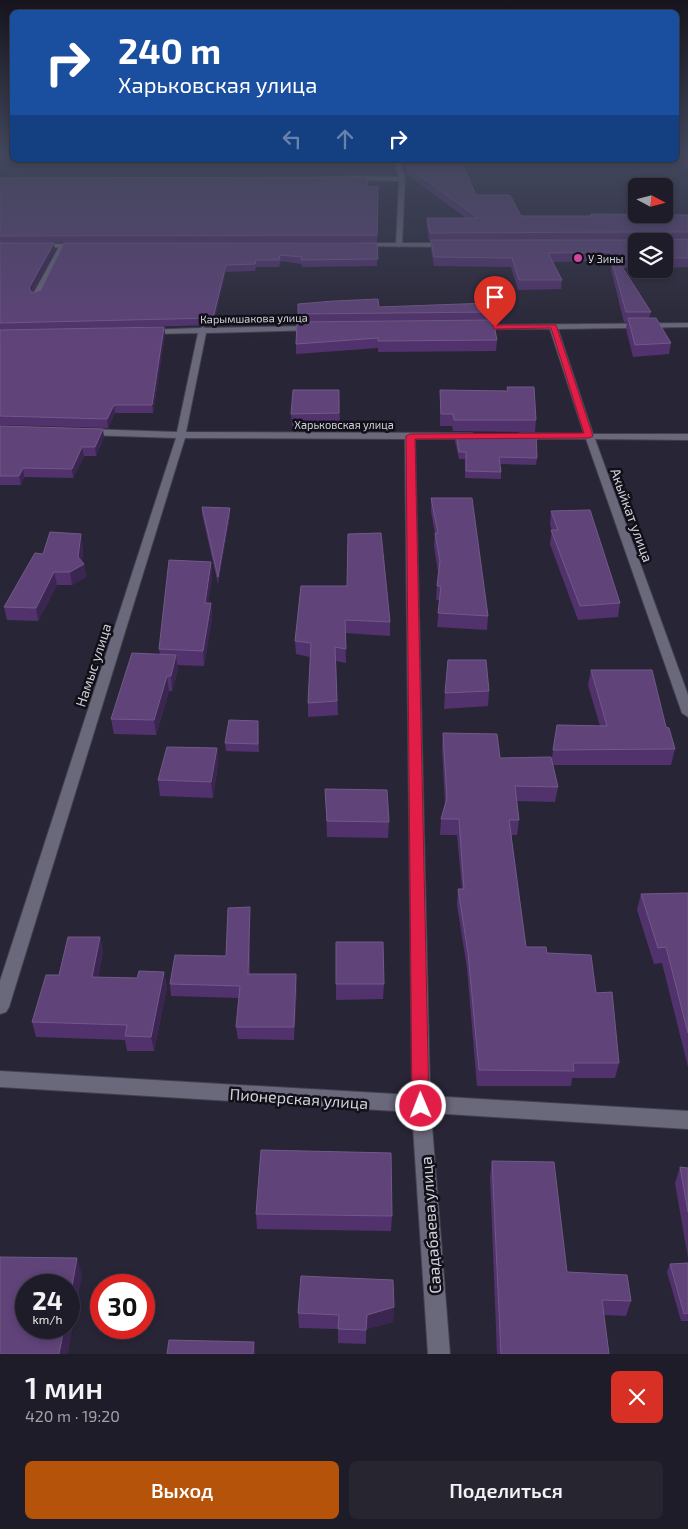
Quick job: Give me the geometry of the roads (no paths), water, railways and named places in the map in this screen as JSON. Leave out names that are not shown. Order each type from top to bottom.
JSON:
[{"type":"street","points":[[399,245],[400,215]]},
{"type":"street","points":[[351,245],[458,245]]},
{"type":"street","points":[[27,246],[92,246]]},
{"type":"street","points":[[36,296],[62,246]]},
{"type":"street","points":[[466,327],[688,325]]},
{"type":"street","name":"Акыйкат улица","points":[[553,326],[589,436],[688,713]]},
{"type":"street","name":"Карымшакова улица","points":[[137,332],[203,329],[320,328]]},
{"type":"street","name":"Намыс улица","points":[[0,1007],[181,435],[203,329]]},
{"type":"street","name":"Харьковская улица","points":[[76,432],[181,435],[480,436]]},
{"type":"street","name":"Саадабаева улица","points":[[410,436],[421,1106],[439,1354]]},
{"type":"street","points":[[510,436],[688,437]]},
{"type":"street","name":"Пионерская улица","points":[[0,1078],[421,1106],[688,1120]]},
{"type":"place","name":"У Зины","points":[[578,258]]}]
